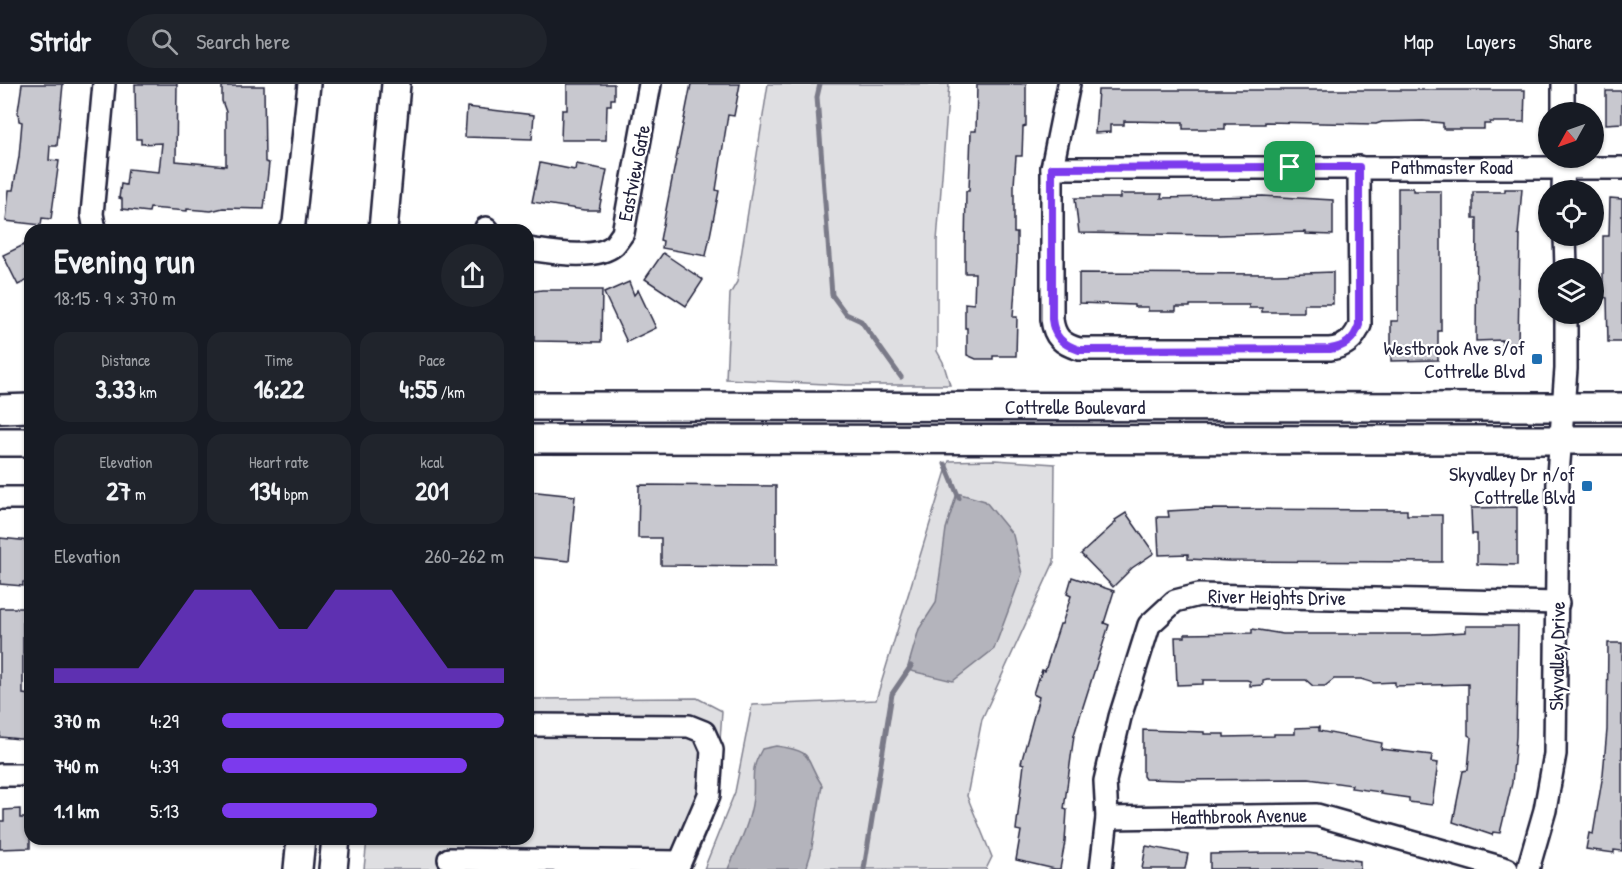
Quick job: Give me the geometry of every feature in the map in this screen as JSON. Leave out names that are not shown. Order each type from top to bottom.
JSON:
[{"type":"main road","points":[[384,224],[396,84]]},
{"type":"main road","name":"Cottrelle Boulevard","points":[[534,406],[1622,407]]},
{"type":"main road","points":[[0,409],[24,408]]},
{"type":"main road","name":"Cottrelle Boulevard","points":[[534,440],[1622,440]]},
{"type":"main road","points":[[0,442],[24,442]]},
{"type":"main road","points":[[298,869],[300,845]]},
{"type":"main road","points":[[333,869],[335,845]]},
{"type":"street","points":[[94,224],[92,214],[104,84]]},
{"type":"street","points":[[294,224],[309,84]]},
{"type":"street","name":"Eastview Gate","points":[[534,250],[572,254],[596,252],[612,246],[622,233],[651,84]]},
{"type":"street","points":[[1069,84],[1052,168],[1052,319],[1053,330],[1059,339],[1079,350],[1330,349],[1342,347],[1356,335],[1359,325],[1359,167]]},
{"type":"street","points":[[1563,84],[1563,102]]},
{"type":"street","name":"Pathmaster Road","points":[[1052,168],[1359,167],[1538,164]]},
{"type":"street","name":"Pathmaster Road","points":[[1604,166],[1622,168]]},
{"type":"street","name":"Skyvalley Drive","points":[[1528,869],[1545,810],[1555,754],[1558,475],[1566,369],[1566,324]]},
{"type":"street","points":[[0,498],[24,498]]},
{"type":"street","name":"River Heights Drive","points":[[1101,869],[1107,818],[1106,781],[1126,697],[1149,625],[1175,601],[1198,595],[1558,603]]},
{"type":"street","points":[[449,856],[679,866],[709,795],[712,750],[704,732],[689,726],[534,725]]},
{"type":"street","points":[[0,775],[24,775]]},
{"type":"street","name":"Heathbrook Avenue","points":[[1107,818],[1317,815],[1507,869]]},
{"type":"shaded area","points":[[768,84],[949,84],[937,241],[937,351],[950,385],[846,385],[726,379],[730,294],[737,282]]},
{"type":"shaded area","points":[[995,460],[1055,464],[1054,562],[982,719],[967,796],[992,857],[986,869],[704,869],[735,792],[752,705],[876,700],[949,461]]},
{"type":"shaded area","points":[[957,493],[985,501],[1013,535],[1022,574],[994,649],[953,681],[907,670],[919,629],[936,603],[946,529]]},
{"type":"shaded area","points":[[697,698],[722,711],[716,801],[712,819],[691,869],[364,869],[366,845],[534,845],[534,699]]},
{"type":"shaded area","points":[[776,746],[803,753],[822,785],[811,853],[806,869],[728,869],[749,817],[753,798],[755,763],[762,749]]},
{"type":"building","points":[[22,84],[63,84],[57,146],[50,146],[49,160],[59,161],[51,219],[42,218],[41,224],[6,221],[9,190],[13,190],[19,157],[22,122],[19,121],[18,111]]},
{"type":"building","points":[[135,84],[177,84],[176,161],[226,166],[226,112],[222,101],[222,86],[264,86],[265,162],[269,163],[264,209],[223,208],[211,211],[187,209],[187,211],[150,208],[149,212],[122,209],[122,199],[119,198],[121,184],[126,185],[128,169],[159,172],[162,143],[141,144],[141,139],[136,139]]},
{"type":"building","points":[[567,84],[614,84],[614,99],[611,99],[611,105],[607,105],[606,140],[561,140],[562,110],[567,110]]},
{"type":"building","points":[[691,84],[740,84],[734,116],[728,115],[716,190],[719,191],[706,256],[662,248],[663,241],[660,240]]},
{"type":"building","points":[[977,84],[1026,84],[1026,126],[1023,127],[1022,156],[1016,156],[1014,185],[1014,233],[1017,233],[1017,259],[1013,317],[1017,317],[1016,356],[993,356],[993,359],[976,359],[967,355],[967,328],[965,328],[965,303],[974,304],[975,273],[965,273],[965,247],[966,191],[969,191],[971,131],[976,131]]},
{"type":"building","points":[[1098,90],[1525,90],[1524,122],[1490,122],[1490,124],[1484,124],[1484,129],[1443,129],[1443,123],[1423,121],[1376,124],[1265,122],[1265,124],[1225,124],[1225,129],[1183,129],[1183,122],[1124,121],[1124,125],[1110,125],[1110,132],[1095,133]]},
{"type":"building","points":[[1606,91],[1622,91],[1622,123],[1606,124]]},
{"type":"building","points":[[467,107],[534,115],[532,139],[465,137]]},
{"type":"building","points":[[540,163],[575,170],[576,164],[607,170],[599,210],[532,202]]},
{"type":"building","points":[[1398,188],[1413,188],[1413,191],[1441,191],[1441,331],[1438,331],[1438,360],[1391,361],[1391,321],[1398,321]]},
{"type":"building","points":[[1505,189],[1522,189],[1518,235],[1520,235],[1518,344],[1502,344],[1502,340],[1476,341],[1477,218],[1473,218],[1473,192],[1505,192]]},
{"type":"building","points":[[1120,194],[1162,194],[1161,198],[1263,196],[1333,200],[1333,235],[1306,234],[1306,232],[1220,235],[1079,233],[1075,198],[1120,198]]},
{"type":"building","points":[[1610,198],[1622,199],[1622,342],[1608,342],[1603,246],[1604,236],[1609,236]]},
{"type":"building","points":[[24,245],[24,282],[18,285],[3,255]]},
{"type":"building","points":[[663,253],[703,280],[686,306],[645,279]]},
{"type":"building","points":[[1333,272],[1333,304],[1304,304],[1304,312],[1262,312],[1262,308],[1249,308],[1249,305],[1190,305],[1190,307],[1176,307],[1176,311],[1148,311],[1148,307],[1134,307],[1134,305],[1079,303],[1079,273]]},
{"type":"building","points":[[629,282],[634,295],[638,290],[656,328],[627,342],[604,293]]},
{"type":"building","points":[[602,290],[601,342],[534,341],[534,291]]},
{"type":"building","points":[[639,485],[776,486],[776,566],[661,565],[661,538],[638,538]]},
{"type":"building","points":[[534,492],[575,496],[569,561],[534,558]]},
{"type":"building","points":[[1517,507],[1517,565],[1477,564],[1477,534],[1472,534],[1471,508]]},
{"type":"building","points":[[1203,509],[1407,510],[1407,515],[1442,515],[1442,562],[1230,561],[1188,559],[1188,554],[1159,555],[1157,517],[1169,517],[1168,511]]},
{"type":"building","points":[[1126,513],[1154,553],[1132,568],[1113,587],[1081,554],[1116,522],[1115,520]]},
{"type":"building","points":[[0,538],[24,540],[23,586],[0,584]]},
{"type":"building","points":[[1072,577],[1114,591],[1104,623],[1109,625],[1074,735],[1064,809],[1067,810],[1065,842],[1060,869],[1055,869],[1016,860],[1021,831],[1016,830],[1024,764],[1021,763],[1039,697],[1033,694],[1042,670],[1045,671],[1060,624],[1062,624],[1071,596],[1067,594]]},
{"type":"building","points":[[0,608],[23,608],[24,739],[0,737]]},
{"type":"building","points":[[1466,626],[1518,626],[1516,737],[1512,783],[1500,833],[1493,832],[1492,835],[1453,822],[1463,771],[1468,770],[1471,737],[1468,735],[1468,684],[1395,686],[1395,682],[1374,683],[1361,679],[1334,679],[1325,686],[1313,686],[1306,680],[1267,680],[1263,681],[1263,685],[1250,686],[1250,681],[1247,680],[1203,680],[1203,684],[1177,685],[1175,637],[1185,637],[1185,634],[1252,633],[1252,629],[1283,634],[1431,634],[1466,632]]},
{"type":"building","points":[[1608,643],[1622,643],[1622,851],[1614,850],[1614,853],[1586,849],[1589,833],[1593,834],[1603,774],[1607,730]]},
{"type":"building","points":[[1319,727],[1319,731],[1382,743],[1381,749],[1432,755],[1431,762],[1438,763],[1432,805],[1409,802],[1409,798],[1380,794],[1381,792],[1351,788],[1352,785],[1309,779],[1181,780],[1145,779],[1143,776],[1143,730],[1204,732],[1204,734],[1224,734],[1224,737],[1295,734],[1295,728]]},
{"type":"building","points":[[20,809],[20,818],[24,818],[24,845],[30,845],[30,848],[0,849],[0,821],[4,821],[4,810]]},
{"type":"building","points":[[1146,846],[1188,854],[1185,869],[1142,869]]},
{"type":"building","points":[[1308,853],[1360,861],[1360,869],[1210,869],[1210,854]]},
{"type":"waterway","points":[[820,84],[817,97],[832,295],[846,314],[861,321],[901,377]]},
{"type":"waterway","points":[[945,464],[959,498]]},
{"type":"waterway","points":[[864,869],[892,694],[911,666]]},
{"type":"place","name":"Westbrook Ave s/of Cottrelle Blvd","points":[[1537,359]]},
{"type":"place","name":"Skyvalley Dr n/of Cottrelle Blvd","points":[[1587,486]]},
{"type":"route","points":[[1290,167],[1359,167],[1359,325],[1356,335],[1342,347],[1330,349],[1079,350],[1059,339],[1053,330],[1052,319],[1052,168],[1290,167]]}]
